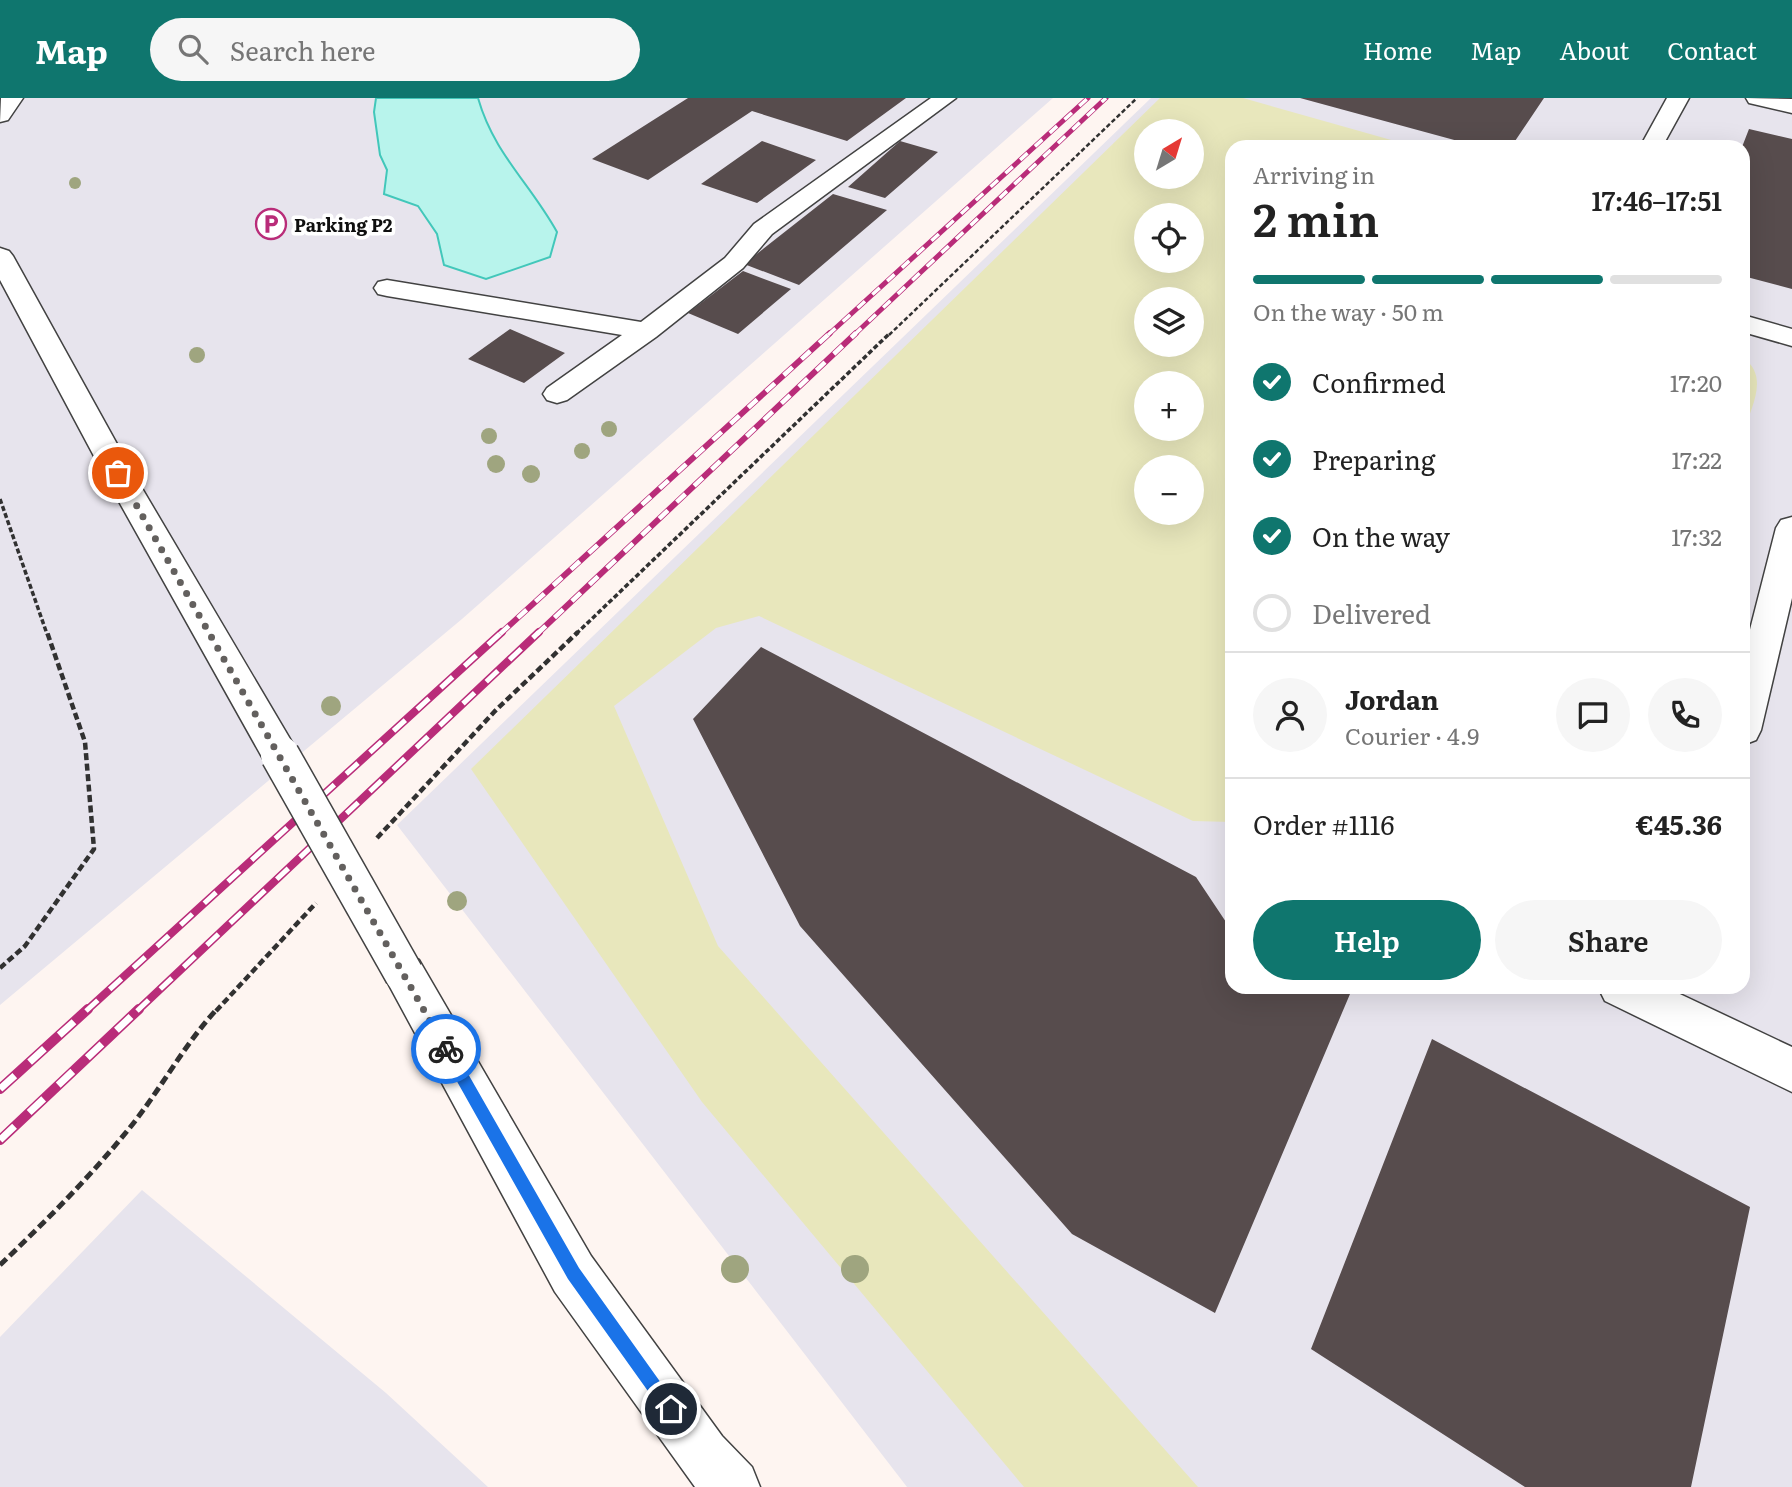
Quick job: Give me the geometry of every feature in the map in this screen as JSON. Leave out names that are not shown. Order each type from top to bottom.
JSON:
[{"type":"street","points":[[0,115],[12,98]]},
{"type":"street","points":[[557,394],[646,331],[734,263],[763,229],[945,98]]},
{"type":"street","points":[[1655,140],[1678,98]]},
{"type":"street","points":[[1757,98],[1792,106]]},
{"type":"street","points":[[0,256],[118,473],[573,1274],[703,1455],[732,1487]]},
{"type":"street","points":[[387,288],[646,331]]},
{"type":"street","points":[[1750,325],[1792,338]]},
{"type":"street","points":[[1750,701],[1792,528]]},
{"type":"street","points":[[1651,994],[1678,1000],[1792,1070]]},
{"type":"path","points":[[374,841],[495,711],[1137,98]]},
{"type":"path","points":[[0,499],[85,742],[94,849],[24,946],[0,968]]},
{"type":"path","points":[[0,1265],[53,1214],[132,1125],[197,1031],[318,901]]},
{"type":"shaded area","points":[[0,98],[1053,98],[462,619],[0,1005]]},
{"type":"shaded area","points":[[1151,98],[1792,98],[1792,1487],[907,1487],[397,825]]},
{"type":"shaded area","points":[[142,1190],[386,1393],[488,1487],[0,1487],[0,1337]]},
{"type":"green space","points":[[1160,98],[1243,98],[1391,140],[1225,140],[1225,822],[1193,821],[759,616],[716,628],[614,706],[718,946],[1198,1487],[1024,1487],[702,1102],[471,769],[1134,123],[1134,189],[1204,189],[1204,119],[1138,119]]},
{"type":"green space","points":[[1750,364],[1756,374],[1757,383],[1750,414]]},
{"type":"water","points":[[376,98],[478,98],[493,136],[557,232],[550,257],[486,279],[444,265],[437,234],[418,206],[384,194],[387,170],[380,155],[374,112]]},
{"type":"building","points":[[688,98],[906,98],[847,141],[752,111],[648,180],[592,159]]},
{"type":"building","points":[[1300,98],[1544,98],[1516,140],[1454,140]]},
{"type":"building","points":[[1749,129],[1792,139],[1792,289],[1750,278],[1750,140],[1745,140]]},
{"type":"building","points":[[762,141],[816,160],[757,203],[701,184]]},
{"type":"building","points":[[900,141],[938,152],[885,198],[848,187]]},
{"type":"building","points":[[833,194],[887,210],[799,285],[744,264]]},
{"type":"building","points":[[743,271],[791,289],[738,334],[688,313]]},
{"type":"building","points":[[510,329],[565,353],[524,383],[468,359]]},
{"type":"building","points":[[761,647],[1196,877],[1225,920],[1225,994],[1350,994],[1215,1313],[1072,1234],[800,926],[693,719]]},
{"type":"building","points":[[1432,1039],[1750,1207],[1691,1487],[1525,1487],[1311,1349]]},
{"type":"railway","points":[[828,335],[1088,98]]},
{"type":"railway","points":[[854,335],[1106,98]]},
{"type":"railway","points":[[500,634],[830,333]]},
{"type":"railway","points":[[537,634],[856,333]]},
{"type":"railway","points":[[86,1011],[502,632]]},
{"type":"railway","points":[[137,1011],[539,632]]},
{"type":"railway","points":[[0,1089],[88,1009]]},
{"type":"railway","points":[[0,1140],[139,1009]]},
{"type":"way so far","points":[[118,473],[446,1049]]},
{"type":"place","name":"Parking P2","points":[[271,224]]},
{"type":"route","points":[[446,1049],[573,1274],[671,1409]]}]
